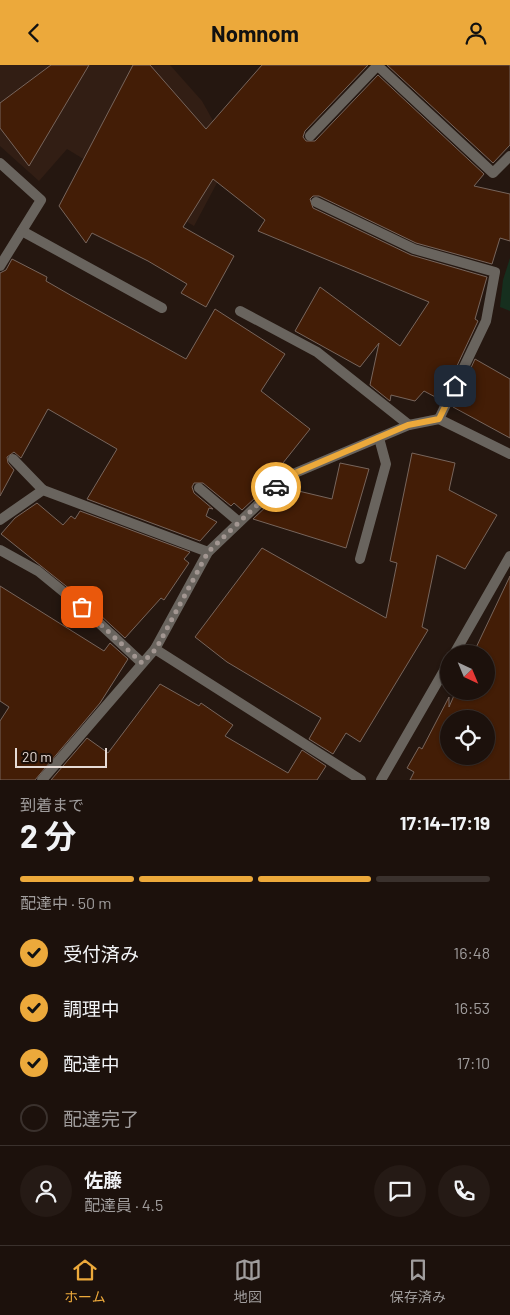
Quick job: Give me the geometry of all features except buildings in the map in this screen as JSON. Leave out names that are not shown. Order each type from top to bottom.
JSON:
[{"type":"street","points":[[310,136],[377,65],[493,173],[510,156]]},
{"type":"street","points":[[0,163],[42,200],[0,266]]},
{"type":"street","points":[[316,202],[414,249],[495,272],[486,321],[439,419]]},
{"type":"street","points":[[22,231],[162,308]]},
{"type":"street","points":[[240,311],[317,352],[408,425]]},
{"type":"street","points":[[42,780],[156,649],[208,552],[288,476],[408,425],[439,419],[510,454]]},
{"type":"street","points":[[360,559],[386,464],[379,438]]},
{"type":"street","points":[[13,459],[43,490],[208,552]]},
{"type":"street","points":[[199,488],[239,522]]},
{"type":"street","points":[[0,520],[43,490]]},
{"type":"street","points":[[0,550],[38,571],[82,607],[142,663]]},
{"type":"street","points":[[459,645],[510,556]]},
{"type":"street","points":[[156,649],[360,780]]},
{"type":"street","points":[[381,780],[440,678]]},
{"type":"shaded area","points":[[0,65],[170,65],[202,101],[221,135],[218,181],[194,226],[67,149],[39,181],[0,146]]},
{"type":"green space","points":[[510,258],[510,311],[500,307],[503,280]]},
{"type":"way so far","points":[[82,607],[142,663],[156,649],[208,552],[276,487]]},
{"type":"route","points":[[276,487],[288,476],[408,425],[439,419],[455,386]]}]
